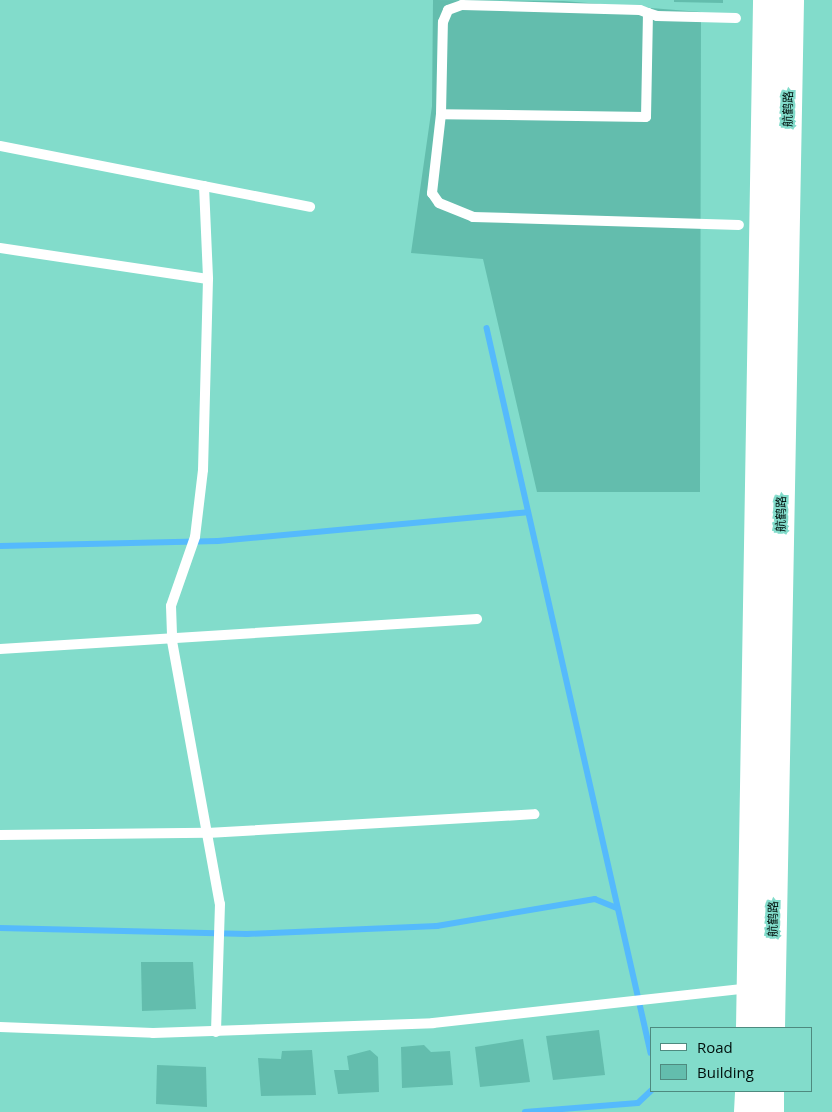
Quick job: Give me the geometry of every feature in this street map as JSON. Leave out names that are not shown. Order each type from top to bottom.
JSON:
[{"type":"main road","name":"航鹤路","points":[[750,1027],[767,0]]},
{"type":"main road","name":"航鹤路","points":[[771,1027],[790,0]]},
{"type":"main road","points":[[748,1112],[749,1092]]},
{"type":"main road","points":[[770,1092],[770,1112]]},
{"type":"lane","points":[[736,18],[462,5],[448,10],[442,22],[441,114],[432,192],[439,203],[464,214],[739,225]]},
{"type":"lane","points":[[441,114],[646,117],[648,13]]},
{"type":"lane","points":[[0,146],[310,207]]},
{"type":"lane","points":[[204,186],[208,279],[203,470],[195,536],[171,606],[172,640],[188,745],[207,833],[221,924],[216,1032]]},
{"type":"lane","points":[[0,248],[208,279]]},
{"type":"lane","points":[[0,649],[172,640],[477,619]]},
{"type":"lane","points":[[0,835],[207,833],[534,814]]},
{"type":"lane","points":[[0,1027],[216,1032],[433,1023],[652,996],[750,988]]},
{"type":"building","points":[[433,0],[563,1],[701,12],[700,492],[537,492],[483,259],[411,253],[432,106]]},
{"type":"building","points":[[674,0],[723,0],[723,3],[674,2]]},
{"type":"building","points":[[141,962],[193,962],[196,1009],[142,1011]]},
{"type":"building","points":[[599,1030],[605,1075],[553,1080],[546,1036]]},
{"type":"building","points":[[523,1039],[530,1082],[480,1087],[475,1047]]},
{"type":"building","points":[[424,1045],[431,1052],[450,1051],[453,1085],[402,1088],[401,1047]]},
{"type":"building","points":[[312,1050],[316,1095],[261,1096],[258,1058],[281,1059],[282,1051]]},
{"type":"building","points":[[370,1050],[378,1057],[379,1092],[338,1094],[334,1070],[349,1070],[347,1056]]},
{"type":"building","points":[[157,1065],[206,1067],[207,1107],[156,1104]]},
{"type":"waterway","points":[[487,328],[650,1049]]},
{"type":"waterway","points":[[0,546],[218,541],[528,512]]},
{"type":"waterway","points":[[0,928],[247,934],[437,926],[595,899],[617,908]]},
{"type":"waterway","points":[[525,1112],[638,1103],[650,1092]]}]
